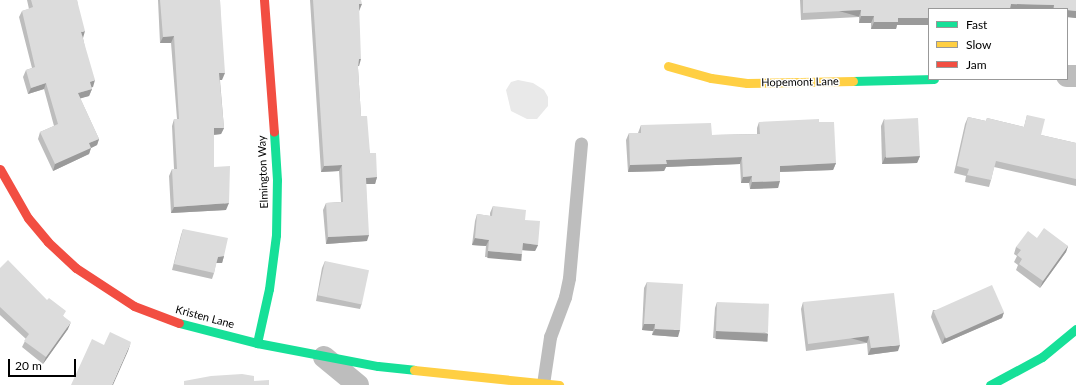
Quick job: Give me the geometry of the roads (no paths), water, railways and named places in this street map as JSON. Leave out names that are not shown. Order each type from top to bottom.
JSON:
[{"type":"street","name":"Elmington Way","points":[[257,343],[269,289],[276,235],[277,180],[264,0]]},
{"type":"street","name":"Hopemont Lane","points":[[668,66],[710,78],[747,83],[928,79]]},
{"type":"street","name":"Kristen Lane","points":[[0,169],[28,218],[48,242],[76,268],[107,291],[134,306],[170,320],[257,343],[324,357],[465,381],[559,385]]},
{"type":"street","points":[[990,385],[1042,357],[1076,329]]},
{"type":"street","points":[[324,357],[358,385]]},
{"type":"lane","points":[[543,384],[550,337],[565,297],[569,278],[581,144]]}]
